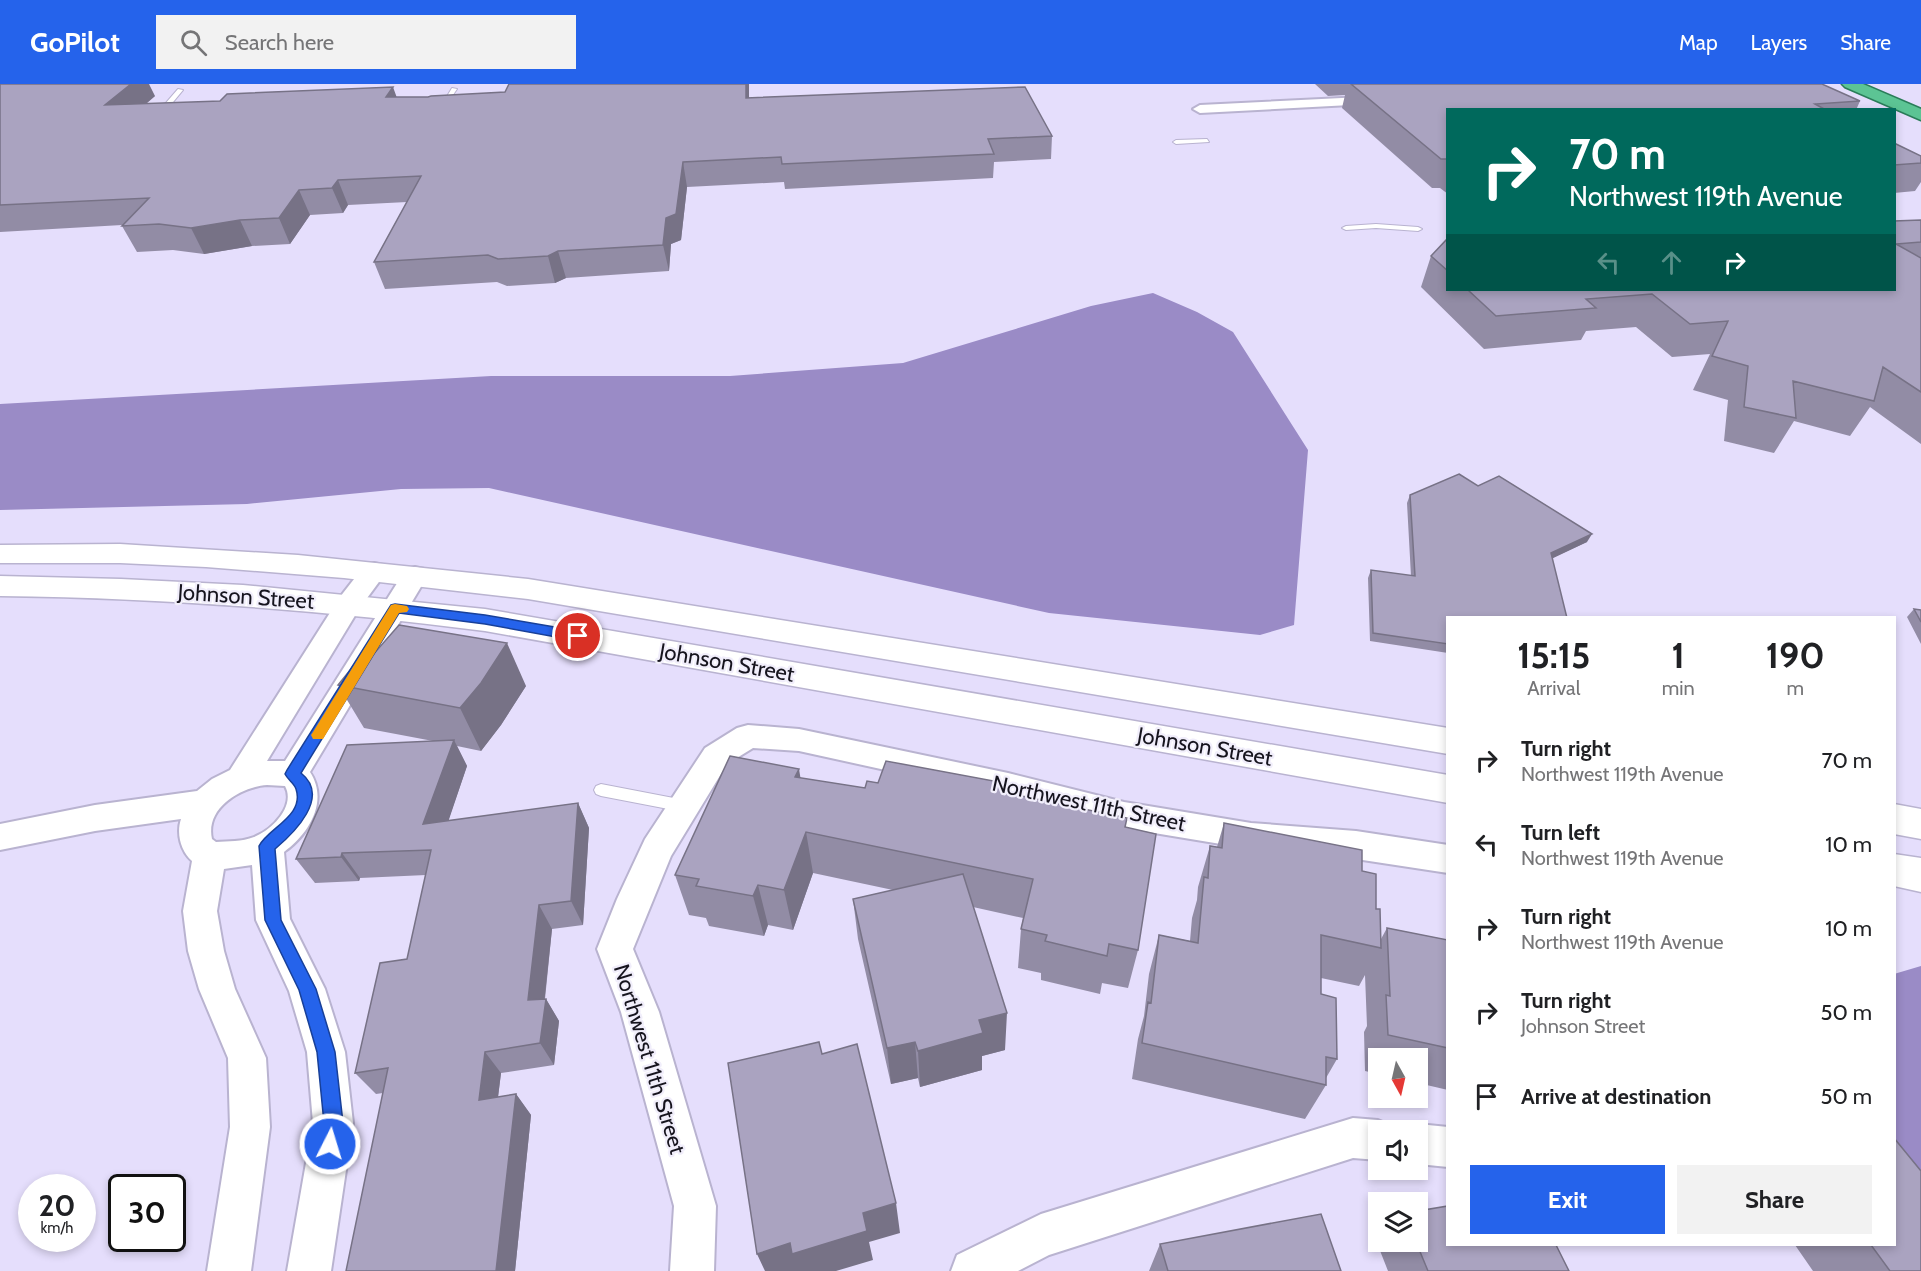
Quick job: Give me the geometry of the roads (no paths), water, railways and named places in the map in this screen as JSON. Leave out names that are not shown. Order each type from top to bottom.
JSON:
[{"type":"highway","points":[[1850,84],[1921,115]]},
{"type":"street","points":[[1301,104],[1198,104],[1394,94],[1341,99],[1315,98],[1301,104]]},
{"type":"street","name":"Johnson Street","points":[[0,554],[158,555],[374,571],[528,589],[1446,741]]},
{"type":"street","points":[[241,778],[349,603],[374,571]]},
{"type":"street","points":[[292,774],[415,575]]},
{"type":"street","name":"Johnson Street","points":[[0,586],[86,586],[254,595],[349,603],[485,620],[1446,789]]},
{"type":"street","name":"Northwest 11th Street","points":[[692,1271],[695,1206],[640,1012],[615,949],[634,899],[657,849],[716,756],[748,736],[799,740],[1008,785],[1124,815],[1251,836],[1356,844],[1446,858]]},
{"type":"street","points":[[261,773],[292,774],[300,780],[305,792],[304,803],[297,817],[284,833],[267,846],[241,854],[210,856],[197,846],[194,833],[196,819],[206,803],[222,787],[241,778],[261,773]]},
{"type":"street","points":[[0,837],[95,818],[206,803]]},
{"type":"street","points":[[1896,819],[1921,824]]},
{"type":"street","points":[[267,846],[273,920],[310,999],[326,1052],[333,1123],[309,1271]]},
{"type":"street","points":[[210,856],[200,911],[206,951],[217,989],[247,1058],[250,1127],[229,1271]]},
{"type":"street","points":[[1896,870],[1921,875]]},
{"type":"street","points":[[973,1271],[1041,1236],[1353,1138],[1368,1139]]},
{"type":"street","points":[[1428,1145],[1446,1147]]},
{"type":"lane","points":[[434,117],[454,89]]},
{"type":"lane","points":[[172,116],[160,113],[180,90]]},
{"type":"lane","points":[[1176,142],[1207,141]]},
{"type":"lane","points":[[1346,228],[1376,226],[1418,229]]},
{"type":"lane","points":[[601,790],[684,806]]}]
